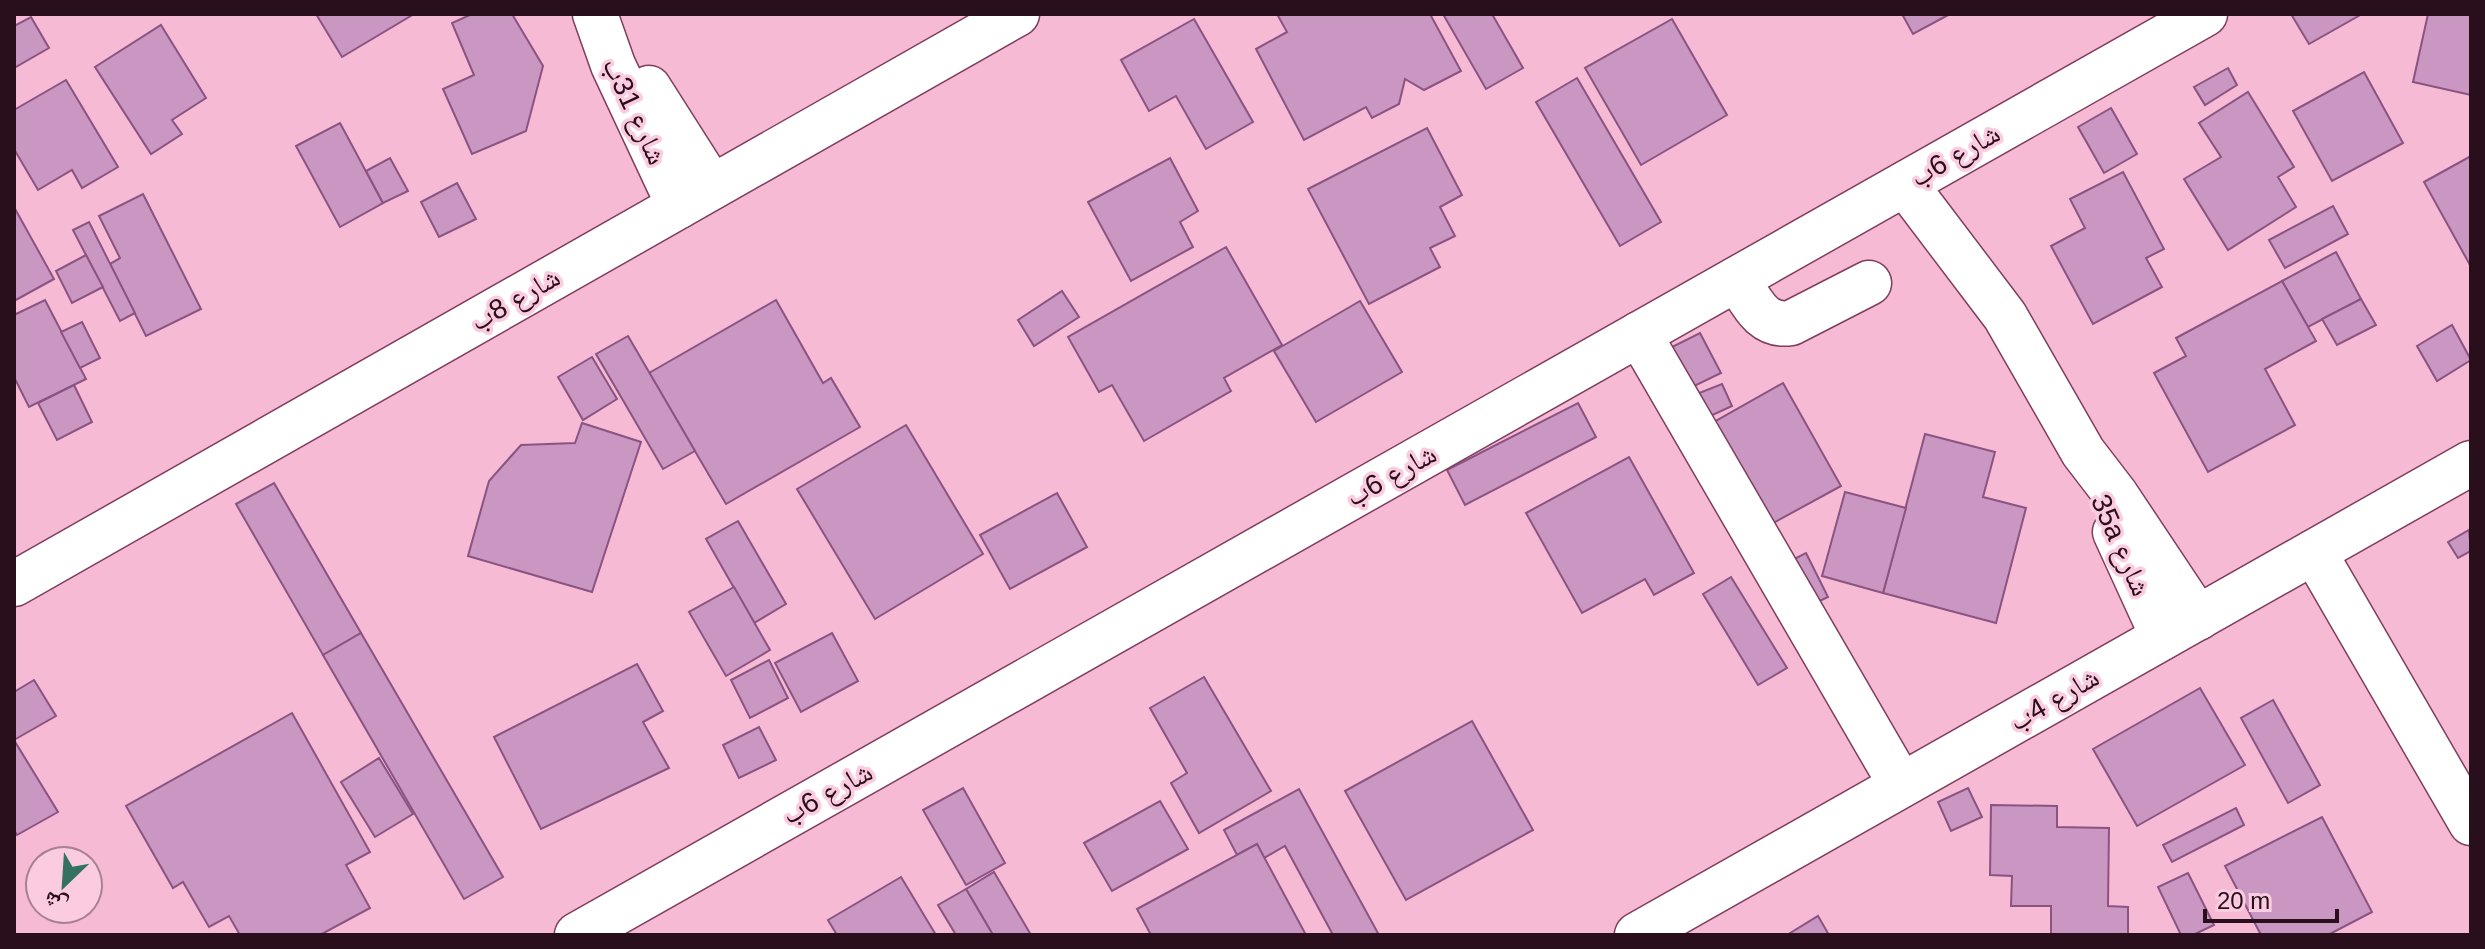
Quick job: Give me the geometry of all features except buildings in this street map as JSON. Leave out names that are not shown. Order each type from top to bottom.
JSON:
[{"type":"street","name":"شارع 31ب","points":[[597,14],[613,65],[696,196]]},
{"type":"street","name":"شارع 8ب","points":[[14,584],[1017,14]]},
{"type":"street","name":"شارع 6ب","points":[[611,927],[1639,334],[2205,14]]},
{"type":"street","name":"35a شارع","points":[[1921,175],[1983,257],[2005,316],[2083,452],[2124,506],[2181,627]]},
{"type":"street","points":[[1737,279],[1760,314],[1774,323],[1783,324],[1791,323],[1869,283]]},
{"type":"street","points":[[1639,334],[1901,785]]},
{"type":"street","name":"شارع 4ب","points":[[1637,935],[2471,463]]},
{"type":"street","points":[[2314,552],[2471,823]]}]
